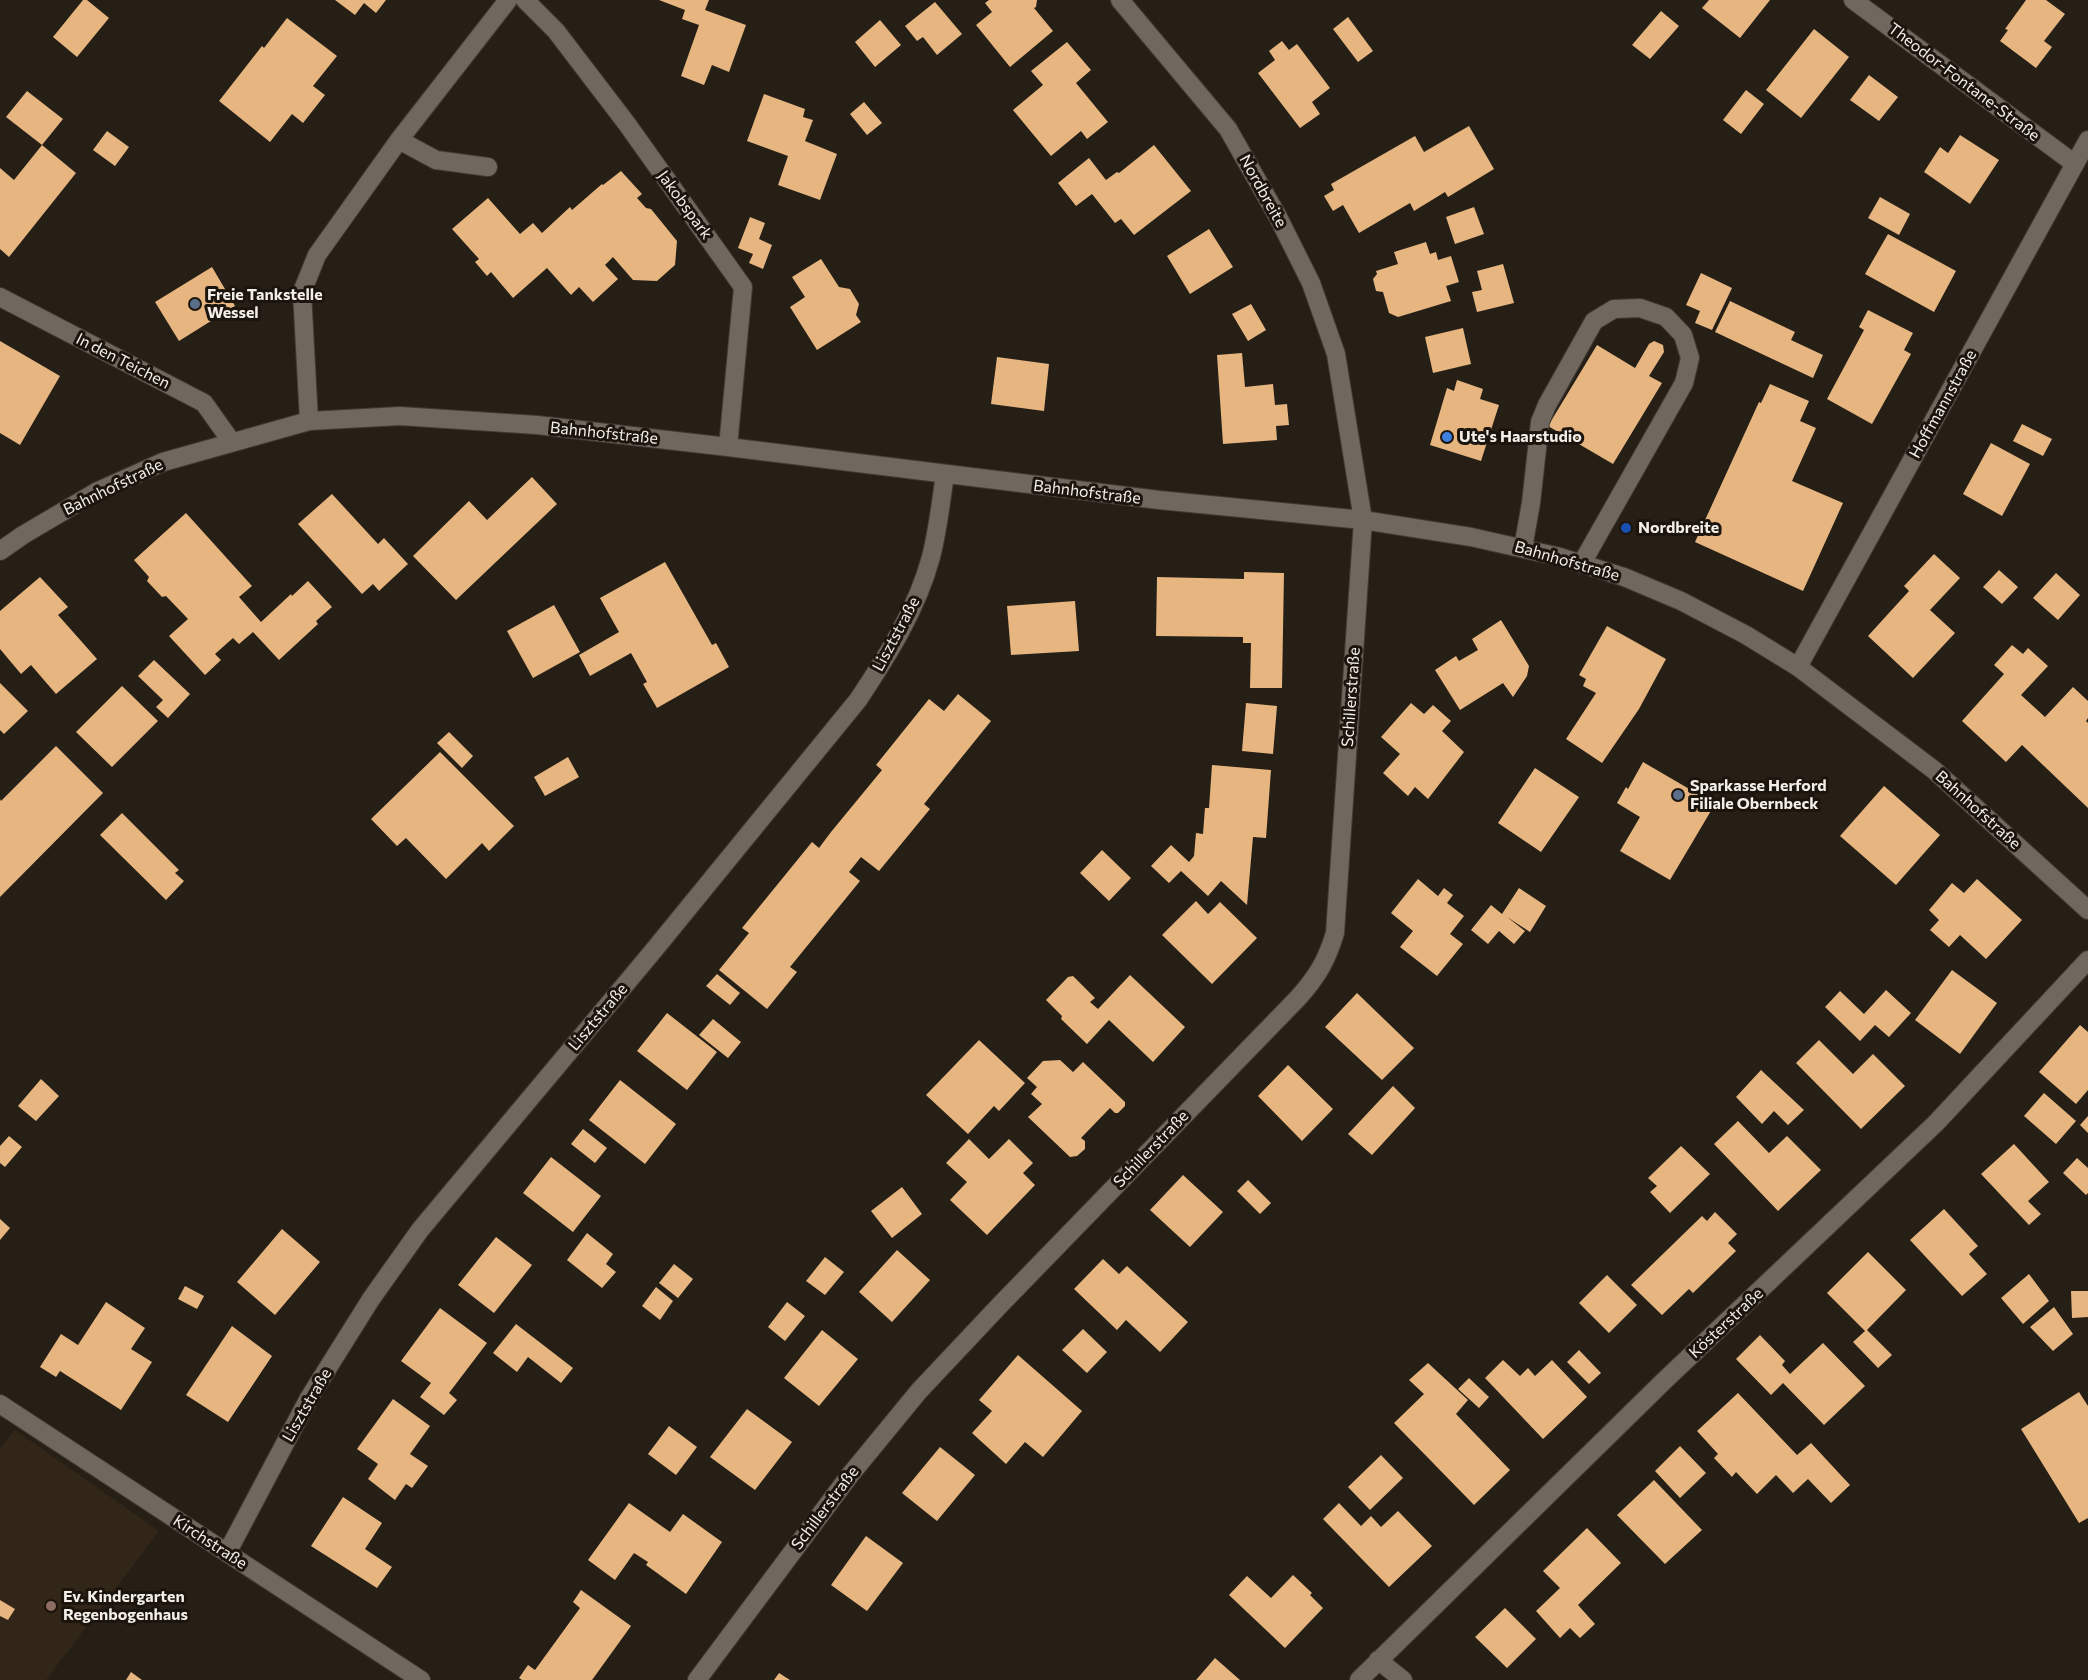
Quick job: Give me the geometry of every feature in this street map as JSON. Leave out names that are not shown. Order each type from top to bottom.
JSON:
[{"type":"street","points":[[309,421],[302,292],[317,255],[399,140],[508,0]]},
{"type":"street","name":"Jakobspark","points":[[525,0],[556,31],[627,124],[743,287],[728,447]]},
{"type":"street","name":"Nordbreite","points":[[1120,0],[1227,129],[1278,217],[1311,283],[1336,354],[1363,520]]},
{"type":"street","name":"Theodor-Fontane-Straße","points":[[1853,0],[2074,164]]},
{"type":"street","points":[[399,140],[436,160],[488,167]]},
{"type":"street","name":"Hoffmannstraße","points":[[1798,667],[2088,140]]},
{"type":"street","name":"In den Teichen","points":[[0,297],[204,403],[231,441]]},
{"type":"street","points":[[1523,548],[1532,503],[1539,430],[1547,405],[1594,321],[1614,309],[1640,308],[1666,317],[1683,335],[1690,358],[1684,383],[1582,563]]},
{"type":"street","name":"Bahnhofstraße","points":[[0,551],[96,492],[163,462],[231,441],[309,421],[400,416],[537,425],[1159,500],[1363,520],[1471,537],[1582,563],[1624,577],[1681,602],[1746,635],[1798,667],[1934,770],[2088,910]]},
{"type":"street","name":"Lisztstraße","points":[[227,1553],[309,1398],[371,1299],[420,1230],[677,923],[858,700],[888,657],[912,611],[931,556],[945,474]]},
{"type":"street","name":"Schillerstraße","points":[[697,1680],[850,1475],[919,1391],[1317,977],[1335,933],[1363,520]]},
{"type":"street","name":"Kösterstraße","points":[[1359,1680],[1665,1380],[1936,1123],[2088,960]]},
{"type":"street","name":"Kirchstraße","points":[[0,1404],[421,1680]]},
{"type":"street","points":[[1378,1660],[1403,1680]]},
{"type":"shaded area","name":"Ev. Kindergarten Regenbogenhaus","points":[[15,1430],[159,1531],[46,1680],[0,1680],[0,1449]]},
{"type":"building","points":[[83,0],[87,0],[109,18],[77,57],[53,37]]},
{"type":"building","points":[[335,0],[386,0],[376,13],[364,3],[355,15]]},
{"type":"building","points":[[659,0],[709,0],[705,10],[746,25],[729,72],[712,65],[704,85],[681,76],[699,25],[682,19],[685,10]]},
{"type":"building","points":[[989,0],[1037,0],[1034,8],[1053,31],[1010,67],[976,25],[992,12],[985,3]]},
{"type":"building","points":[[1709,0],[1770,0],[1740,38],[1702,8]]},
{"type":"building","points":[[2026,0],[2046,0],[2065,14],[2044,41],[2052,47],[2036,68],[2000,41],[2008,30],[2005,29]]},
{"type":"building","points":[[935,2],[962,34],[937,55],[923,37],[917,41],[905,26]]},
{"type":"building","points":[[1661,11],[1679,26],[1650,59],[1632,45]]},
{"type":"building","points":[[1348,17],[1373,51],[1358,62],[1333,29]]},
{"type":"building","points":[[287,18],[337,56],[313,86],[325,95],[303,123],[292,114],[270,142],[219,101]]},
{"type":"building","points":[[880,20],[901,45],[875,67],[855,42]]},
{"type":"building","points":[[1814,29],[1849,57],[1801,118],[1766,90]]},
{"type":"building","points":[[1282,41],[1289,50],[1297,44],[1330,88],[1312,102],[1320,114],[1300,128],[1258,73],[1275,60],[1269,51]]},
{"type":"building","points":[[1067,42],[1091,70],[1076,83],[1108,122],[1087,139],[1081,131],[1051,156],[1013,110],[1043,85],[1031,71]]},
{"type":"building","points":[[1869,75],[1898,97],[1879,121],[1850,100]]},
{"type":"building","points":[[1746,90],[1764,104],[1741,134],[1723,120]]},
{"type":"building","points":[[27,91],[63,119],[42,145],[6,117]]},
{"type":"building","points":[[764,94],[805,109],[803,117],[813,120],[805,141],[837,154],[820,200],[778,185],[788,156],[747,141]]},
{"type":"building","points":[[864,102],[882,123],[867,135],[850,114]]},
{"type":"building","points":[[1469,126],[1494,169],[1448,197],[1445,192],[1414,211],[1410,203],[1359,233],[1343,205],[1333,211],[1324,196],[1334,190],[1331,184],[1415,136],[1424,152]]},
{"type":"building","points":[[107,131],[129,147],[115,166],[93,150]]},
{"type":"building","points":[[1960,135],[1999,160],[1970,204],[1924,172],[1940,147],[1948,153]]},
{"type":"building","points":[[42,145],[76,173],[9,257],[0,249],[0,168],[14,180]]},
{"type":"building","points":[[1154,145],[1191,191],[1134,235],[1121,219],[1115,223],[1092,194],[1076,206],[1058,183],[1089,158],[1106,180],[1117,172],[1119,173]]},
{"type":"building","points":[[621,171],[642,194],[637,198],[646,208],[651,209],[677,241],[675,265],[657,281],[633,280],[613,257],[605,265],[618,279],[593,302],[579,287],[571,295],[547,268],[513,298],[491,272],[487,276],[475,262],[479,259],[452,229],[488,198],[520,234],[533,223],[542,233],[570,207],[572,210]]},
{"type":"building","points":[[1880,197],[1910,214],[1899,235],[1868,218]]},
{"type":"building","points":[[1474,207],[1484,234],[1455,244],[1446,217]]},
{"type":"building","points":[[750,217],[765,223],[759,239],[772,245],[763,269],[749,263],[753,254],[738,248]]},
{"type":"building","points":[[1209,229],[1233,267],[1190,294],[1167,256]]},
{"type":"building","points":[[1888,234],[1956,271],[1934,312],[1865,274]]},
{"type":"building","points":[[1426,242],[1430,254],[1436,252],[1438,260],[1451,256],[1459,282],[1446,286],[1451,301],[1398,317],[1389,313],[1383,292],[1376,291],[1373,279],[1377,274],[1376,271],[1398,264],[1394,252]]},
{"type":"building","points":[[821,259],[839,287],[850,289],[859,304],[856,315],[861,322],[817,350],[790,307],[805,297],[792,277]]},
{"type":"building","points":[[1503,264],[1514,303],[1477,312],[1472,292],[1482,290],[1477,271]]},
{"type":"building","name":"Freie Tankstelle Wessel","points":[[212,267],[235,306],[179,341],[155,302]]},
{"type":"building","points":[[1701,273],[1732,288],[1712,330],[1695,323],[1700,311],[1686,305]]},
{"type":"building","points":[[1730,301],[1795,332],[1791,340],[1823,355],[1813,378],[1715,332]]},
{"type":"building","points":[[1251,304],[1266,330],[1248,341],[1232,314]]},
{"type":"building","points":[[1868,310],[1913,333],[1904,350],[1911,354],[1872,424],[1827,399],[1864,330],[1859,327]]},
{"type":"building","points":[[1463,328],[1471,364],[1433,373],[1425,337]]},
{"type":"building","points":[[0,341],[60,376],[20,445],[0,433]]},
{"type":"building","points":[[1654,341],[1663,345],[1664,352],[1649,376],[1662,383],[1613,464],[1548,426],[1597,345],[1635,368],[1649,344]]},
{"type":"building","points":[[1242,353],[1245,387],[1273,384],[1275,405],[1287,404],[1289,425],[1276,426],[1277,440],[1223,444],[1217,355]]},
{"type":"building","points":[[997,357],[1049,364],[1044,411],[991,404]]},
{"type":"building","points":[[1457,380],[1483,389],[1480,399],[1499,405],[1481,461],[1430,445],[1447,388],[1454,391]]},
{"type":"building","points":[[1770,384],[1809,401],[1800,421],[1816,428],[1792,481],[1843,503],[1803,591],[1695,542],[1759,402],[1761,403]]},
{"type":"building","points":[[2022,424],[2052,439],[2043,456],[2013,441]]},
{"type":"building","points":[[1991,443],[2030,464],[2002,516],[1963,494]]},
{"type":"building","points":[[532,477],[557,504],[456,600],[413,556],[469,501],[487,520]]},
{"type":"building","points":[[332,494],[378,544],[384,538],[408,564],[379,591],[373,584],[362,594],[298,524]]},
{"type":"building","points":[[186,513],[252,586],[239,597],[261,622],[308,581],[332,607],[316,621],[318,624],[279,660],[253,632],[239,644],[233,638],[215,654],[221,660],[205,675],[169,636],[188,619],[166,596],[162,597],[147,581],[149,577],[134,560]]},
{"type":"building","points":[[1934,554],[1960,578],[1930,610],[1955,633],[1913,678],[1868,636],[1909,591],[1904,586]]},
{"type":"building","points":[[665,562],[712,645],[716,643],[729,667],[657,708],[643,684],[647,682],[631,653],[590,676],[579,655],[619,632],[600,598]]},
{"type":"building","points":[[1999,570],[2018,587],[2002,604],[1983,587]]},
{"type":"building","points":[[1244,572],[1284,573],[1282,688],[1250,688],[1251,643],[1243,643],[1243,637],[1156,636],[1157,577],[1244,579]]},
{"type":"building","points":[[2056,573],[2080,595],[2058,620],[2033,598]]},
{"type":"building","points":[[40,577],[68,607],[58,615],[97,659],[56,694],[31,665],[21,674],[0,649],[0,611]]},
{"type":"building","points":[[1075,601],[1079,651],[1011,655],[1007,606]]},
{"type":"building","points":[[554,605],[580,652],[533,678],[507,631]]},
{"type":"building","points":[[1501,620],[1529,666],[1527,676],[1513,697],[1503,683],[1460,710],[1435,670],[1456,656],[1459,661],[1478,650],[1472,639]]},
{"type":"building","points":[[1607,626],[1666,659],[1639,709],[1602,763],[1566,739],[1596,693],[1583,686],[1586,679],[1579,675]]},
{"type":"building","points":[[2012,645],[2023,654],[2028,648],[2048,666],[2021,695],[2045,717],[2073,687],[2088,701],[2086,721],[2088,723],[2088,808],[2022,745],[2006,762],[1962,721],[2004,674],[1994,665]]},
{"type":"building","points":[[154,660],[190,694],[168,718],[156,707],[163,700],[138,676]]},
{"type":"building","points":[[0,683],[28,711],[4,734],[0,730]]},
{"type":"building","points":[[122,686],[158,721],[112,767],[76,732]]},
{"type":"building","points":[[958,694],[991,721],[924,804],[930,809],[879,871],[861,857],[849,872],[860,881],[790,967],[797,972],[767,1009],[719,970],[749,933],[742,928],[812,842],[819,848],[882,770],[876,765],[929,699],[944,711]]},
{"type":"building","points":[[1246,703],[1277,706],[1273,754],[1242,751]]},
{"type":"building","points":[[1411,703],[1424,714],[1433,705],[1451,721],[1442,731],[1464,752],[1428,799],[1415,787],[1408,796],[1383,773],[1400,754],[1381,737]]},
{"type":"building","points":[[449,732],[473,756],[462,768],[437,743]]},
{"type":"building","points":[[56,746],[103,793],[0,897],[0,799],[1,801]]},
{"type":"building","points":[[440,752],[514,826],[489,851],[482,843],[446,879],[406,838],[397,846],[371,819]]},
{"type":"building","points":[[568,757],[579,777],[545,796],[534,777]]},
{"type":"building","points":[[1643,762],[1715,804],[1670,880],[1620,851],[1640,817],[1617,803]]},
{"type":"building","points":[[1212,765],[1271,770],[1266,838],[1253,837],[1247,905],[1221,881],[1208,896],[1181,871],[1169,883],[1151,866],[1171,845],[1189,862],[1194,856],[1196,833],[1203,834],[1205,808],[1209,808]]},
{"type":"building","points":[[1535,768],[1579,797],[1541,852],[1498,823]]},
{"type":"building","points":[[1884,786],[1940,835],[1896,885],[1840,836]]},
{"type":"building","points":[[122,813],[179,870],[175,873],[184,881],[166,900],[100,835]]},
{"type":"building","points":[[1102,850],[1131,878],[1109,901],[1080,873]]},
{"type":"building","points":[[1418,879],[1438,896],[1444,888],[1453,895],[1447,903],[1464,916],[1450,934],[1463,944],[1437,976],[1400,947],[1413,931],[1391,913]]},
{"type":"building","points":[[1977,879],[2022,920],[1986,959],[1960,935],[1949,947],[1930,930],[1939,920],[1929,910],[1952,883],[1964,893]]},
{"type":"building","points":[[1519,888],[1546,906],[1530,932],[1507,917],[1525,931],[1514,944],[1499,931],[1488,944],[1471,930],[1491,905],[1502,914]]},
{"type":"building","points":[[1196,901],[1208,914],[1220,902],[1257,938],[1212,984],[1162,935]]},
{"type":"building","points":[[1952,970],[1997,1003],[1960,1054],[1915,1020]]},
{"type":"building","points":[[717,974],[740,993],[730,1005],[706,986]]},
{"type":"building","points":[[1130,975],[1185,1027],[1153,1062],[1109,1020],[1087,1044],[1061,1019],[1062,1016],[1046,1000],[1068,977],[1073,976],[1095,998],[1090,1002],[1098,1009]]},
{"type":"building","points":[[1886,990],[1911,1013],[1889,1037],[1875,1025],[1860,1041],[1825,1007],[1840,991],[1864,1014]]},
{"type":"building","points":[[1357,993],[1414,1048],[1382,1080],[1325,1027]]},
{"type":"building","points":[[667,1013],[717,1052],[687,1090],[637,1051]]},
{"type":"building","points":[[713,1019],[741,1042],[728,1058],[699,1035]]},
{"type":"building","points":[[2080,1025],[2088,1032],[2088,1090],[2076,1104],[2039,1072]]},
{"type":"building","points":[[979,1040],[1025,1083],[999,1111],[994,1106],[968,1134],[926,1095]]},
{"type":"building","points":[[1819,1040],[1853,1074],[1873,1054],[1905,1086],[1861,1129],[1796,1063]]},
{"type":"building","points":[[1060,1060],[1073,1072],[1083,1062],[1125,1102],[1125,1106],[1118,1113],[1110,1108],[1081,1138],[1085,1141],[1085,1149],[1077,1156],[1070,1157],[1028,1117],[1042,1104],[1031,1094],[1037,1087],[1027,1078],[1043,1061]]},
{"type":"building","points":[[1288,1065],[1333,1109],[1302,1141],[1258,1096]]},
{"type":"building","points":[[1761,1070],[1804,1110],[1788,1125],[1774,1111],[1762,1124],[1736,1097]]},
{"type":"building","points":[[41,1079],[59,1096],[36,1121],[18,1106]]},
{"type":"building","points":[[620,1080],[676,1124],[645,1164],[589,1120]]},
{"type":"building","points":[[1393,1086],[1415,1108],[1372,1155],[1348,1134]]},
{"type":"building","points":[[2044,1093],[2076,1121],[2056,1144],[2024,1116]]},
{"type":"building","points":[[2088,1116],[2088,1133],[2080,1125]]},
{"type":"building","points":[[1738,1121],[1769,1153],[1787,1136],[1821,1170],[1778,1211],[1714,1144]]},
{"type":"building","points":[[583,1129],[607,1148],[595,1163],[571,1144]]},
{"type":"building","points":[[9,1136],[22,1147],[5,1167],[0,1163],[0,1146]]},
{"type":"building","points":[[969,1139],[989,1159],[1009,1139],[1033,1163],[1023,1173],[1035,1185],[987,1235],[950,1200],[967,1182],[946,1163]]},
{"type":"building","points":[[2014,1144],[2049,1182],[2028,1201],[2041,1214],[2029,1225],[1981,1174]]},
{"type":"building","points":[[1681,1146],[1710,1174],[1670,1213],[1650,1192],[1657,1186],[1648,1178]]},
{"type":"building","points":[[551,1157],[601,1196],[573,1232],[523,1193]]},
{"type":"building","points":[[2077,1158],[2088,1168],[2088,1193],[2086,1195],[2063,1173]]},
{"type":"building","points":[[1183,1175],[1223,1212],[1190,1247],[1150,1210]]},
{"type":"building","points":[[1248,1180],[1271,1203],[1260,1214],[1237,1191]]},
{"type":"building","points":[[902,1187],[922,1214],[892,1238],[871,1211]]},
{"type":"building","points":[[1944,1209],[1978,1246],[1969,1254],[1987,1274],[1962,1296],[1910,1240]]},
{"type":"building","points":[[1715,1212],[1737,1234],[1728,1243],[1736,1251],[1693,1293],[1689,1289],[1662,1315],[1631,1285],[1702,1216],[1707,1221]]},
{"type":"building","points":[[0,1219],[10,1228],[0,1240]]},
{"type":"building","points":[[282,1229],[320,1262],[275,1315],[237,1282]]},
{"type":"building","points":[[587,1233],[613,1254],[606,1264],[616,1272],[602,1288],[567,1260]]},
{"type":"building","points":[[496,1237],[532,1265],[494,1313],[458,1285]]},
{"type":"building","points":[[897,1250],[930,1280],[892,1322],[859,1292]]},
{"type":"building","points":[[1868,1252],[1906,1290],[1867,1330],[1892,1355],[1878,1368],[1853,1342],[1865,1331],[1827,1293]]},
{"type":"building","points":[[825,1257],[844,1272],[825,1295],[806,1281]]},
{"type":"building","points":[[1103,1259],[1119,1274],[1127,1266],[1188,1322],[1160,1352],[1126,1320],[1117,1330],[1074,1289]]},
{"type":"building","points":[[674,1264],[693,1279],[678,1298],[659,1283]]},
{"type":"building","points":[[2029,1274],[2049,1301],[2023,1324],[2001,1298]]},
{"type":"building","points":[[1607,1275],[1637,1305],[1609,1333],[1579,1303]]},
{"type":"building","points":[[185,1286],[204,1296],[197,1309],[178,1299]]},
{"type":"building","points":[[656,1287],[673,1301],[660,1320],[642,1306]]},
{"type":"building","points":[[2071,1291],[2088,1291],[2088,1317],[2072,1318]]},
{"type":"building","points":[[106,1302],[145,1328],[131,1349],[152,1362],[121,1410],[60,1371],[56,1377],[40,1367],[61,1334],[78,1345]]},
{"type":"building","points":[[787,1302],[805,1316],[785,1341],[768,1327]]},
{"type":"building","points":[[2054,1307],[2073,1334],[2053,1351],[2030,1327]]},
{"type":"building","points":[[440,1308],[487,1343],[449,1393],[457,1400],[444,1415],[420,1397],[431,1383],[401,1361]]},
{"type":"building","points":[[516,1324],[573,1368],[561,1383],[528,1357],[517,1372],[493,1353]]},
{"type":"building","points":[[232,1326],[272,1356],[228,1422],[186,1395]]},
{"type":"building","points":[[1083,1329],[1107,1352],[1087,1373],[1062,1350]]},
{"type":"building","points":[[822,1330],[858,1359],[819,1406],[784,1378]]},
{"type":"building","points":[[1760,1335],[1785,1361],[1782,1365],[1790,1374],[1823,1343],[1865,1386],[1824,1425],[1783,1383],[1771,1395],[1736,1359]]},
{"type":"building","points":[[1579,1350],[1601,1373],[1589,1384],[1567,1362]]},
{"type":"building","points":[[1018,1355],[1082,1411],[1043,1457],[1025,1442],[1006,1464],[972,1433],[992,1411],[979,1400]]},
{"type":"building","points":[[1503,1360],[1520,1376],[1528,1368],[1535,1376],[1552,1360],[1587,1397],[1543,1439],[1485,1378]]},
{"type":"building","points":[[1428,1363],[1468,1400],[1456,1414],[1510,1470],[1474,1505],[1394,1423],[1424,1394],[1409,1380]]},
{"type":"building","points":[[1469,1378],[1489,1397],[1479,1408],[1458,1389]]},
{"type":"building","points":[[2079,1392],[2088,1406],[2088,1518],[2079,1523],[2021,1429]]},
{"type":"building","points":[[1738,1393],[1797,1455],[1811,1443],[1850,1485],[1831,1503],[1808,1479],[1793,1493],[1776,1475],[1757,1494],[1736,1472],[1732,1477],[1714,1458],[1718,1454],[1697,1431]]},
{"type":"building","points":[[393,1399],[430,1426],[410,1454],[428,1466],[412,1488],[406,1484],[395,1500],[368,1479],[378,1464],[357,1449]]},
{"type":"building","points":[[747,1409],[792,1442],[755,1490],[710,1457]]},
{"type":"building","points":[[669,1426],[697,1447],[676,1475],[648,1454]]},
{"type":"building","points":[[1680,1446],[1706,1473],[1680,1498],[1655,1471]]},
{"type":"building","points":[[940,1447],[975,1475],[937,1521],[902,1493]]},
{"type":"building","points":[[1381,1455],[1403,1478],[1370,1510],[1348,1487]]},
{"type":"building","points":[[1654,1480],[1702,1530],[1665,1564],[1617,1515]]},
{"type":"building","points":[[343,1497],[382,1523],[365,1549],[392,1567],[377,1588],[311,1546]]},
{"type":"building","points":[[629,1503],[670,1532],[683,1514],[722,1542],[686,1594],[646,1565],[648,1562],[634,1553],[615,1580],[588,1560]]},
{"type":"building","points":[[1339,1503],[1361,1526],[1371,1516],[1381,1527],[1398,1511],[1432,1546],[1389,1587],[1323,1519]]},
{"type":"building","points":[[1587,1528],[1621,1563],[1578,1605],[1595,1624],[1580,1638],[1570,1628],[1560,1638],[1536,1611],[1560,1588],[1543,1571]]},
{"type":"building","points":[[866,1536],[903,1563],[867,1611],[831,1585]]},
{"type":"building","points":[[1293,1575],[1312,1593],[1310,1595],[1323,1608],[1285,1648],[1229,1595],[1247,1576],[1271,1598]]},
{"type":"building","points":[[581,1590],[631,1626],[592,1680],[522,1680],[519,1678],[528,1665],[535,1670],[580,1608],[573,1602]]},
{"type":"building","points":[[0,1600],[15,1609],[8,1620],[0,1616]]},
{"type":"building","points":[[1505,1608],[1536,1639],[1507,1668],[1475,1637]]},
{"type":"building","points":[[1215,1658],[1240,1680],[1196,1680]]},
{"type":"building","points":[[131,1672],[142,1680],[126,1680]]},
{"type":"building","points":[[779,1673],[790,1680],[774,1680]]},
{"type":"place","name":"Freie Tankstelle Wessel","points":[[195,304]]},
{"type":"place","name":"Ute's Haarstudio","points":[[1447,437]]},
{"type":"place","name":"Nordbreite","points":[[1626,528]]},
{"type":"place","name":"Sparkasse Herford Filiale Obernbeck","points":[[1678,795]]},
{"type":"place","name":"Ev. Kindergarten Regenbogenhaus","points":[[51,1606]]}]
